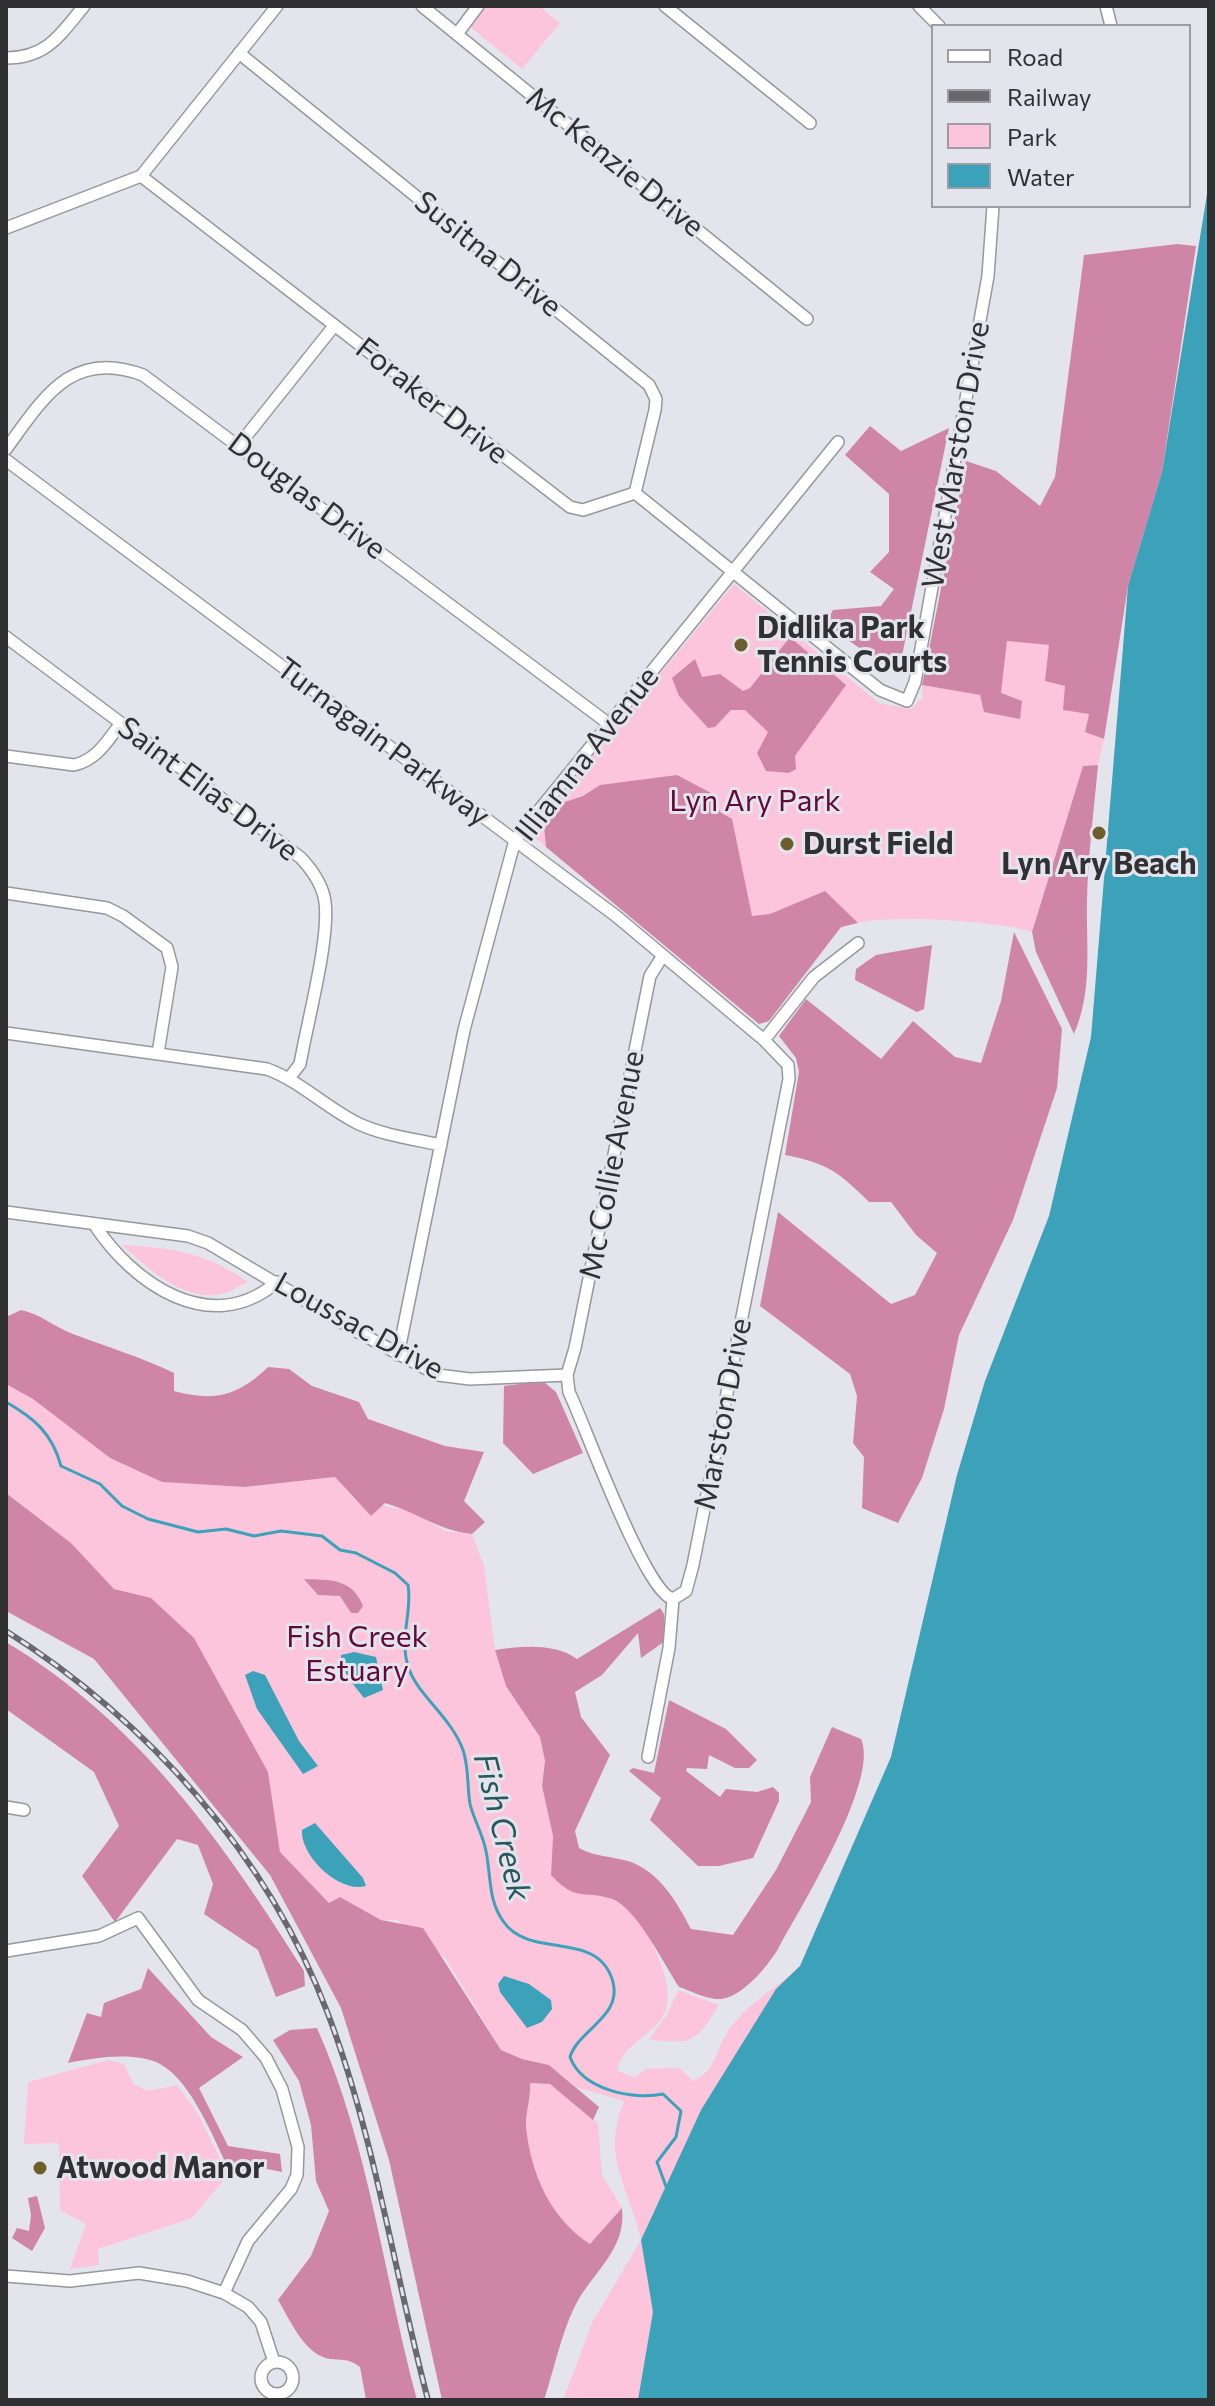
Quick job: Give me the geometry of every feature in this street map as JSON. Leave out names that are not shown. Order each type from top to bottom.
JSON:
[{"type":"street","points":[[6,58],[26,58],[42,51],[55,41],[84,6]]},
{"type":"street","points":[[6,228],[141,176],[277,6]]},
{"type":"street","name":"Mc Kenzie Drive","points":[[422,6],[807,319]]},
{"type":"street","points":[[457,34],[478,6]]},
{"type":"street","points":[[665,6],[810,123]]},
{"type":"street","points":[[919,6],[937,24]]},
{"type":"street","name":"Susitna Drive","points":[[239,53],[649,385],[656,399],[655,410],[635,493]]},
{"type":"street","name":"Foraker Drive","points":[[141,176],[570,507],[583,510],[635,493]]},
{"type":"street","name":"West Marston Drive","points":[[733,571],[880,690],[907,701],[915,682],[988,276],[993,208]]},
{"type":"street","points":[[239,445],[334,326]]},
{"type":"street","name":"Douglas Drive","points":[[6,449],[57,384],[80,372],[106,367],[143,375],[609,724]]},
{"type":"street","name":"Illiamna Avenue","points":[[398,1355],[475,982],[515,840],[838,442]]},
{"type":"street","name":"Turnagain Parkway","points":[[6,460],[515,840],[764,1040],[788,1065]]},
{"type":"street","points":[[635,493],[733,571]]},
{"type":"street","name":"Saint Elias Drive","points":[[6,637],[301,858],[321,887],[325,923],[300,1064],[290,1077]]},
{"type":"street","points":[[6,756],[74,765],[83,763],[96,754],[121,723]]},
{"type":"street","points":[[6,893],[107,908],[167,948],[172,967],[158,1053]]},
{"type":"street","points":[[764,1040],[814,977],[858,943]]},
{"type":"street","name":"Mc Collie Avenue","points":[[567,1375],[650,976],[662,957]]},
{"type":"street","points":[[6,1033],[267,1069],[290,1077],[354,1122],[441,1145]]},
{"type":"street","name":"Marston Drive","points":[[648,1757],[669,1648],[673,1599],[686,1591],[693,1565],[789,1079],[788,1065]]},
{"type":"street","name":"Loussac Drive","points":[[6,1212],[188,1236],[224,1250],[427,1371],[455,1378],[567,1375]]},
{"type":"street","points":[[94,1224],[113,1252],[162,1291],[185,1303],[247,1299],[264,1293],[277,1282]]},
{"type":"street","points":[[567,1375],[569,1392],[620,1514],[659,1591],[673,1599]]},
{"type":"street","points":[[6,1807],[24,1810]]},
{"type":"street","points":[[6,1951],[99,1936],[138,1918],[198,2000],[242,2030],[266,2058],[282,2089],[299,2161],[291,2189],[248,2241],[224,2293]]},
{"type":"street","points":[[6,2276],[70,2281],[139,2273],[162,2274],[224,2293],[248,2307],[261,2322],[274,2362]]},
{"type":"green space","points":[[486,6],[539,6],[560,23],[522,69],[469,26]]},
{"type":"green space","name":"Fish Creek Estuary","points":[[1209,182],[1209,2245],[833,2400],[563,2400],[592,2323],[641,2240],[616,2155],[615,2139],[624,2101],[576,2087],[549,2065],[501,2050],[446,1959],[397,1920],[381,1920],[340,1897],[329,1903],[280,1852],[268,1772],[232,1712],[151,1599],[114,1589],[71,1543],[6,1493],[6,1384],[33,1399],[110,1458],[162,1482],[245,1487],[335,1477],[356,1501],[412,1511],[445,1531],[472,1534],[484,1566],[495,1650],[506,1685],[540,1737],[545,1761],[542,1786],[553,1836],[551,1875],[574,1892],[602,1896],[623,1905],[654,1947],[666,1982],[666,2010],[655,2027],[626,2053],[617,2071],[635,2077],[646,2069],[679,2068],[693,2081],[707,2072],[735,2022],[800,1966],[891,1757],[957,1475],[985,1381],[1049,1216],[1095,1038],[1128,586],[1162,472]]},
{"type":"green space","name":"Lyn Ary Park","points":[[734,584],[879,703],[911,709],[923,697],[922,685],[980,695],[1001,694],[1007,640],[1049,645],[1065,686],[1089,714],[1085,732],[1104,739],[1098,765],[1083,766],[1032,932],[964,921],[904,919],[854,924],[833,935],[769,1021],[759,1024],[529,833]]},
{"type":"green space","points":[[122,1245],[188,1253],[217,1264],[248,1282],[217,1295],[190,1292],[165,1280]]},
{"type":"green space","points":[[678,1990],[719,2005],[705,2026],[692,2038],[675,2042],[649,2039],[667,2015]]},
{"type":"green space","points":[[108,2060],[124,2064],[133,2084],[148,2091],[177,2085],[198,2114],[228,2175],[192,2218],[98,2249],[99,2265],[70,2269],[86,2224],[60,2210],[59,2143],[24,2144],[28,2082]]},
{"type":"green space","points":[[530,2083],[550,2084],[598,2123],[602,2175],[622,2208],[591,2245],[554,2209],[538,2179],[526,2127]]},
{"type":"shaded area","points":[[1177,244],[1196,246],[1162,472],[1128,586],[1104,739],[1085,732],[1089,714],[1063,710],[1065,686],[1045,681],[1049,645],[1007,641],[1001,693],[1022,701],[1020,719],[984,712],[980,695],[922,685],[966,461],[996,471],[1040,506],[1055,477],[1084,255]]},
{"type":"shaded area","points":[[870,426],[901,451],[949,428],[898,675],[825,624],[833,610],[881,606],[894,589],[870,572],[889,552],[889,494],[845,455]]},
{"type":"shaded area","points":[[790,637],[846,685],[795,756],[796,769],[789,773],[766,771],[757,753],[768,732],[745,710],[731,710],[715,727],[708,728],[679,696],[672,678],[695,659],[702,677],[720,674],[743,691],[750,688]]},
{"type":"shaded area","points":[[1098,765],[1088,883],[1086,984],[1074,1034],[1036,952],[1032,932],[1083,766]]},
{"type":"shaded area","points":[[677,775],[713,794],[720,812],[732,819],[752,916],[770,914],[825,891],[858,923],[841,927],[769,1021],[759,1024],[546,847],[544,825],[562,803],[583,796],[600,785]]},
{"type":"shaded area","points":[[1014,932],[1062,1029],[1057,1088],[1013,1220],[959,1335],[944,1409],[922,1478],[898,1523],[862,1508],[864,1457],[853,1443],[857,1396],[850,1374],[760,1306],[778,1212],[891,1304],[915,1295],[937,1253],[916,1235],[891,1202],[869,1202],[832,1170],[785,1155],[799,1072],[796,1058],[779,1036],[806,999],[881,1059],[913,1021],[955,1057],[981,1063],[1001,1001]]},
{"type":"shaded area","points":[[932,945],[924,1009],[917,1012],[855,980],[856,969],[876,955]]},
{"type":"shaded area","points":[[21,1310],[174,1373],[174,1391],[201,1396],[225,1394],[246,1385],[268,1367],[289,1369],[312,1386],[359,1402],[368,1419],[445,1446],[484,1452],[464,1501],[485,1522],[472,1534],[460,1532],[385,1503],[371,1516],[335,1477],[245,1487],[162,1482],[110,1458],[33,1399],[6,1384],[6,1317]]},
{"type":"shaded area","points":[[543,1381],[556,1392],[583,1453],[533,1474],[503,1443],[504,1386]]},
{"type":"shaded area","points":[[6,1493],[71,1543],[114,1589],[151,1598],[194,1638],[268,1772],[280,1852],[329,1903],[340,1897],[381,1920],[423,1928],[501,2050],[549,2065],[599,2107],[593,2120],[550,2084],[530,2083],[526,2122],[532,2161],[553,2208],[590,2244],[622,2208],[619,2236],[607,2260],[575,2306],[544,2400],[442,2400],[389,2160],[341,2008],[270,1875],[94,1659],[6,1611]]},
{"type":"shaded area","points":[[304,1579],[346,1585],[363,1606],[358,1613],[351,1613],[340,1596],[318,1595]]},
{"type":"shaded area","points":[[660,1608],[664,1614],[665,1641],[641,1658],[638,1633],[602,1675],[575,1692],[581,1717],[610,1755],[575,1831],[579,1848],[628,1861],[649,1872],[673,1898],[691,1929],[733,1935],[776,1870],[811,1802],[810,1777],[832,1727],[861,1739],[864,1758],[859,1783],[849,1813],[819,1875],[767,1965],[752,1982],[725,1998],[707,1997],[679,1987],[640,1925],[621,1904],[602,1896],[574,1892],[551,1875],[553,1836],[542,1786],[545,1761],[540,1737],[506,1686],[495,1650],[548,1648],[577,1659]]},
{"type":"shaded area","points":[[6,1642],[98,1709],[138,1747],[174,1788],[242,1876],[304,1971],[305,1986],[276,1997],[258,1950],[204,1914],[213,1884],[198,1845],[177,1839],[115,1922],[82,1876],[119,1826],[94,1772],[6,1709]]},
{"type":"shaded area","points":[[669,1700],[726,1729],[757,1760],[749,1768],[735,1768],[709,1755],[707,1769],[687,1768],[686,1771],[720,1797],[726,1789],[757,1792],[773,1787],[779,1793],[779,1801],[753,1858],[719,1866],[698,1866],[650,1820],[661,1798],[629,1771],[633,1768],[654,1773]]},
{"type":"shaded area","points":[[148,1968],[211,2037],[243,2057],[199,2088],[228,2146],[280,2154],[282,2172],[262,2168],[252,2177],[231,2174],[192,2098],[172,2072],[160,2064],[127,2057],[68,2063],[87,2013],[101,2017],[104,2003],[141,1989]]},
{"type":"shaded area","points":[[317,2028],[335,2073],[363,2165],[417,2400],[366,2400],[360,2367],[350,2361],[328,2359],[315,2353],[297,2332],[278,2300],[311,2256],[329,2211],[316,2181],[311,2125],[299,2081],[273,2040],[290,2030]]},
{"type":"shaded area","points":[[37,2196],[45,2228],[32,2251],[12,2238],[17,2228],[29,2231],[31,2215],[28,2198]]},
{"type":"water","points":[[1209,182],[1209,2400],[638,2400],[653,2312],[641,2240],[701,2110],[776,1989],[800,1966],[891,1757],[957,1475],[985,1381],[1049,1216],[1091,1037],[1128,586],[1162,472]]},
{"type":"water","points":[[354,1652],[376,1657],[383,1690],[364,1698],[345,1672],[341,1661],[341,1655]]},
{"type":"water","points":[[253,1671],[265,1675],[299,1741],[318,1766],[303,1774],[257,1709],[245,1675]]},
{"type":"water","points":[[315,1823],[363,1878],[366,1886],[356,1887],[334,1879],[315,1861],[303,1840],[302,1830]]},
{"type":"water","points":[[504,1976],[529,1984],[551,2000],[552,2009],[542,2022],[527,2028],[500,1992],[498,1984]]},
{"type":"waterway","name":"Fish Creek","points":[[6,1402],[41,1428],[53,1444],[61,1466],[100,1484],[122,1506],[148,1519],[198,1532],[226,1529],[254,1536],[281,1531],[322,1536],[340,1550],[356,1553],[395,1573],[408,1585],[405,1647],[409,1669],[413,1679],[451,1727],[463,1750],[470,1804],[485,1845],[492,1896],[498,1913],[515,1933],[529,1940],[579,1950],[593,1955],[605,1966],[613,1982],[611,2005],[570,2057],[585,2078],[597,2085],[624,2094],[663,2094],[681,2111],[676,2137],[657,2162],[667,2189]]},
{"type":"railway","points":[[6,1631],[108,1706],[198,1797],[237,1847],[272,1900],[303,1956],[328,2014],[359,2109],[428,2400]]},
{"type":"place","name":"Didlika Park Tennis Courts","points":[[741,645]]},
{"type":"place","name":"Lyn Ary Beach","points":[[1099,833]]},
{"type":"place","name":"Durst Field","points":[[787,844]]},
{"type":"place","name":"Atwood Manor","points":[[40,2168]]}]
